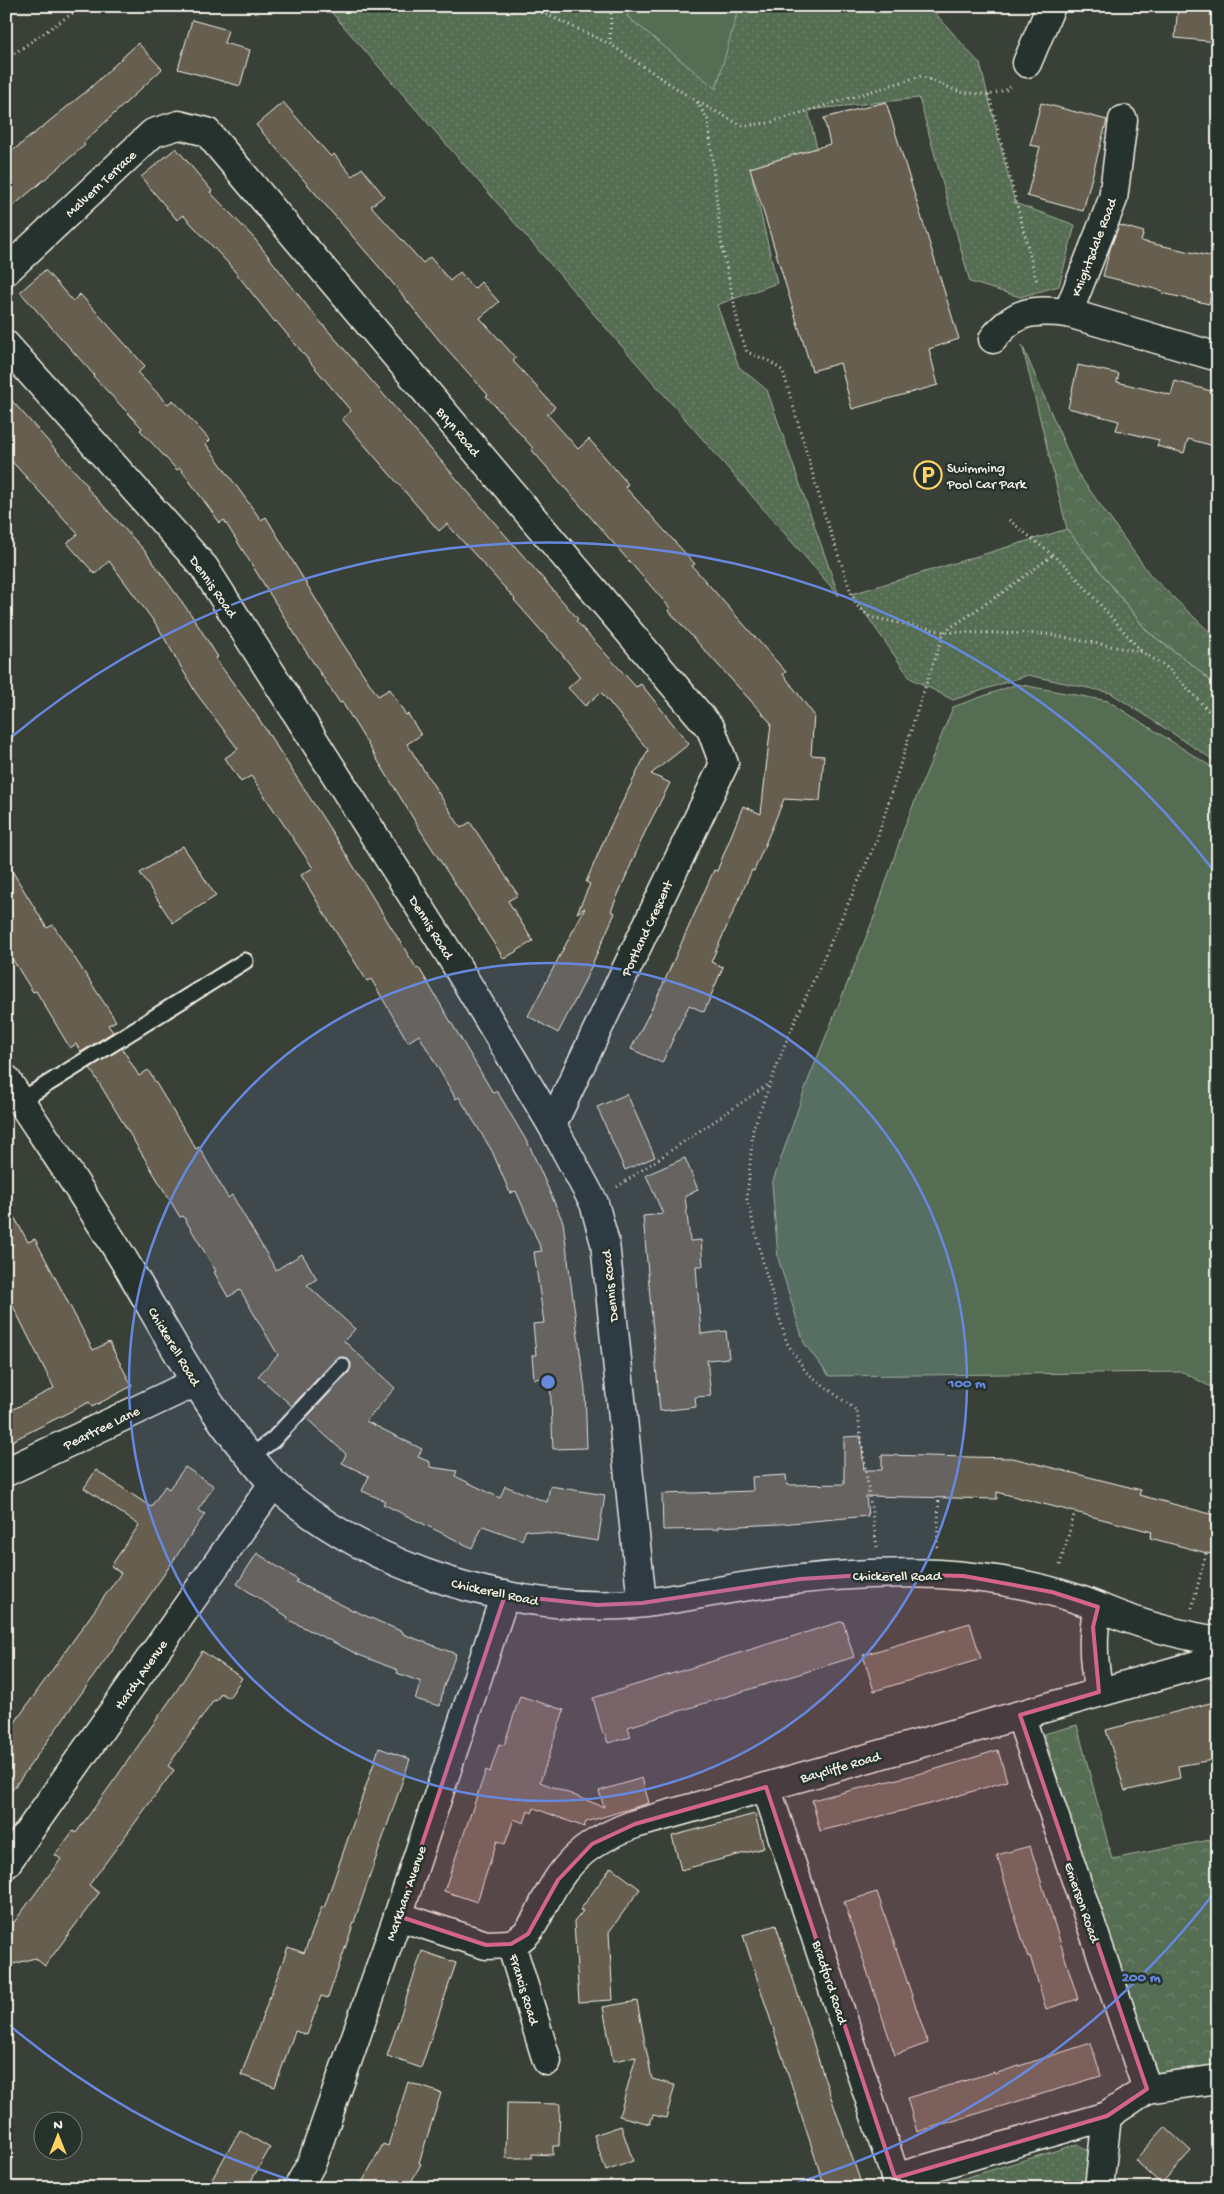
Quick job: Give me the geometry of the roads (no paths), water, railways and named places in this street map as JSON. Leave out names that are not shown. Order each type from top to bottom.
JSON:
[{"type":"street","points":[[1027,63],[1051,6]]},
{"type":"street","name":"Knightsdale Road","points":[[1122,120],[1113,200],[1056,312],[1218,357]]},
{"type":"street","name":"Malvern Terrace","points":[[6,272],[153,133],[179,125],[207,132]]},
{"type":"street","name":"Bryn Road","points":[[207,132],[710,729]]},
{"type":"street","points":[[992,339],[1003,325],[1024,313],[1056,312]]},
{"type":"street","name":"Dennis Road","points":[[6,345],[204,567],[450,955],[552,1125],[594,1203],[605,1243],[642,1603]]},
{"type":"street","name":"Portland Crescent","points":[[552,1125],[724,764],[710,729]]},
{"type":"street","name":"Chickerell Road","points":[[11,1096],[105,1229],[196,1382],[232,1436],[250,1458],[273,1484],[333,1529],[400,1563],[432,1576],[471,1588],[549,1602],[596,1605],[642,1603],[800,1579],[882,1574],[936,1574],[992,1580],[1052,1592],[1147,1625],[1185,1636],[1218,1641]]},
{"type":"street","name":"Peartree Lane","points":[[6,1472],[196,1382]]},
{"type":"street","name":"Hardy Avenue","points":[[6,1864],[273,1484]]},
{"type":"street","name":"Markham Avenue","points":[[298,2188],[312,2162],[398,1916],[506,1595]]},
{"type":"street","points":[[1098,1607],[1093,1627],[1095,1672],[1099,1692]]},
{"type":"street","name":"Baycliffe Road","points":[[511,1944],[528,1934],[558,1880],[578,1854],[609,1833],[635,1824],[1218,1659]]},
{"type":"street","name":"Emerson Road","points":[[1020,1715],[1147,2090]]},
{"type":"street","name":"Bradford Road","points":[[766,1787],[897,2183],[1107,2116],[1147,2090],[1218,2079]]},
{"type":"street","name":"Francis Road","points":[[398,1916],[486,1945],[511,1944],[547,2061]]},
{"type":"street","points":[[1099,2188],[1107,2116]]},
{"type":"lane","points":[[11,1096],[245,961]]},
{"type":"lane","points":[[250,1458],[273,1440],[342,1366]]},
{"type":"place","name":"Swimming Pool Car Park","points":[[928,475]]}]
